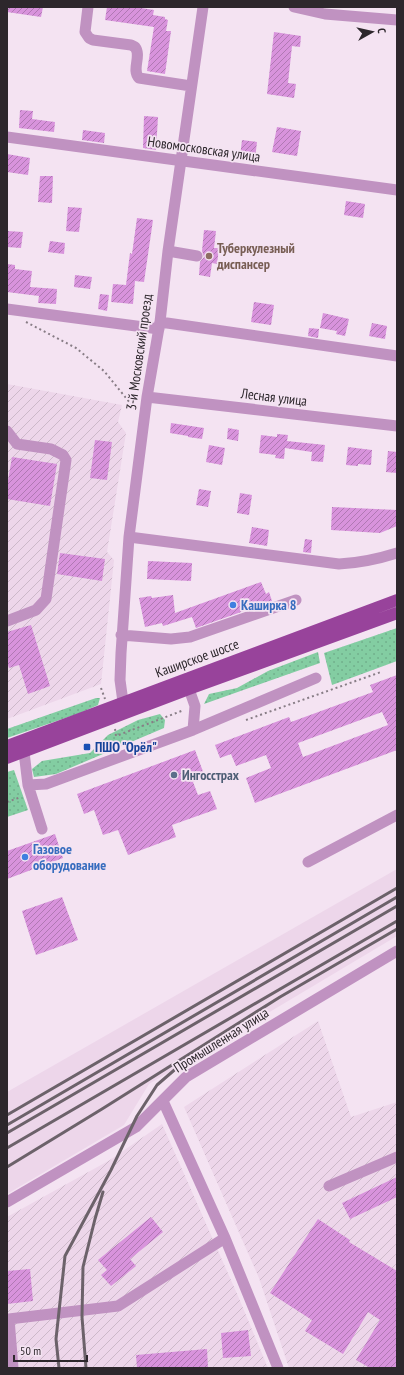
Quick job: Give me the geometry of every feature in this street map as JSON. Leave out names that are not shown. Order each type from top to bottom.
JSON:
[{"type":"main road","name":"Каширское шоссе","points":[[7,746],[397,600]]},
{"type":"main road","name":"Каширское шоссе","points":[[7,758],[397,612]]},
{"type":"street","points":[[88,7],[86,29],[87,36],[93,40],[131,45],[135,47],[138,53],[136,72],[139,78],[191,86]]},
{"type":"street","name":"3-й Московский проезд","points":[[123,702],[120,680],[129,537],[147,397],[160,326],[168,251],[203,7]]},
{"type":"street","points":[[294,7],[397,20]]},
{"type":"street","name":"Новомосковская улица","points":[[7,137],[397,190]]},
{"type":"street","points":[[168,251],[197,256]]},
{"type":"street","points":[[7,309],[160,326],[397,356]]},
{"type":"street","name":"Лесная улица","points":[[147,397],[397,426]]},
{"type":"street","points":[[7,431],[17,444],[51,449],[64,454],[66,460],[46,599],[36,610],[7,621]]},
{"type":"street","points":[[129,537],[339,564],[361,563],[380,559],[397,553]]},
{"type":"street","points":[[122,636],[171,639],[190,637],[296,600]]},
{"type":"street","points":[[28,786],[46,784],[193,730],[316,678]]},
{"type":"street","points":[[189,689],[195,706],[193,730]]},
{"type":"street","points":[[24,752],[28,786],[42,829]]},
{"type":"street","points":[[308,862],[397,815]]},
{"type":"street","name":"Промышленная улица","points":[[7,1202],[136,1128],[186,1077],[397,951]]},
{"type":"street","points":[[163,1100],[225,1238],[278,1368]]},
{"type":"street","points":[[329,1186],[397,1157]]},
{"type":"street","points":[[13,1368],[9,1319],[118,1306],[225,1238]]},
{"type":"path","points":[[21,319],[76,348],[104,371],[144,420]]},
{"type":"path","points":[[101,688],[106,702]]},
{"type":"path","points":[[114,725],[116,736],[195,706]]},
{"type":"shaded area","points":[[7,384],[122,405],[118,422],[126,433],[107,552],[114,560],[101,684],[7,719]]},
{"type":"shaded area","points":[[397,869],[397,936],[149,1084],[124,1125],[7,1194],[7,1092]]},
{"type":"shaded area","points":[[318,1021],[351,1117],[397,1102],[397,1368],[289,1368],[259,1278],[184,1107]]},
{"type":"shaded area","points":[[162,1124],[268,1368],[7,1368],[7,1217],[110,1160]]},
{"type":"green space","points":[[397,628],[397,661],[332,685],[324,653]]},
{"type":"green space","points":[[318,652],[320,663],[204,704],[209,694],[237,688],[268,671]]},
{"type":"green space","points":[[96,698],[100,698],[98,705],[80,713],[7,738],[7,729]]},
{"type":"green space","points":[[160,714],[165,720],[164,728],[56,774],[34,777],[32,769],[42,761],[90,753],[108,735],[138,720]]},
{"type":"green space","points":[[14,770],[28,810],[7,817],[7,772]]},
{"type":"building","points":[[7,7],[43,7],[41,17],[7,12]]},
{"type":"building","points":[[107,7],[135,7],[154,10],[153,15],[165,17],[165,19],[168,20],[166,31],[171,31],[165,74],[147,71],[154,27],[105,20]]},
{"type":"building","points":[[274,32],[301,36],[300,47],[292,46],[288,83],[296,84],[294,98],[267,94]]},
{"type":"building","points":[[20,110],[33,111],[32,119],[55,122],[54,132],[19,128]]},
{"type":"building","points":[[144,116],[158,117],[156,150],[143,148]]},
{"type":"building","points":[[277,127],[301,131],[297,156],[272,152]]},
{"type":"building","points":[[83,130],[105,133],[104,143],[82,140]]},
{"type":"building","points":[[242,140],[257,142],[255,159],[240,157]]},
{"type":"building","points":[[7,154],[30,158],[28,175],[7,172]]},
{"type":"building","points":[[40,176],[53,176],[52,203],[38,202]]},
{"type":"building","points":[[346,201],[365,204],[363,218],[344,215]]},
{"type":"building","points":[[68,207],[82,208],[79,232],[66,231]]},
{"type":"building","points":[[137,218],[153,220],[144,282],[135,281],[133,304],[111,302],[113,284],[126,285],[130,253],[132,254]]},
{"type":"building","name":"Туберкулезный диспансер","points":[[204,230],[216,231],[214,248],[219,248],[217,264],[212,263],[210,277],[199,275],[200,262],[204,257],[202,251]]},
{"type":"building","points":[[7,231],[23,232],[21,248],[7,247]]},
{"type":"building","points":[[50,241],[65,243],[64,254],[48,252]]},
{"type":"building","points":[[7,264],[15,265],[15,269],[32,271],[30,287],[57,289],[56,304],[38,303],[39,296],[7,292]]},
{"type":"building","points":[[75,275],[92,277],[90,289],[74,287]]},
{"type":"building","points":[[100,294],[109,295],[107,311],[98,309]]},
{"type":"building","points":[[254,302],[274,305],[271,325],[251,322]]},
{"type":"building","points":[[323,313],[349,319],[345,336],[336,334],[337,331],[320,328]]},
{"type":"building","points":[[372,323],[387,326],[385,339],[369,336]]},
{"type":"building","points":[[309,328],[319,329],[318,338],[308,336]]},
{"type":"building","points":[[171,423],[204,428],[202,439],[170,433]]},
{"type":"building","points":[[228,428],[239,430],[238,441],[227,439]]},
{"type":"building","points":[[277,434],[288,435],[287,441],[325,445],[323,462],[311,461],[312,452],[285,448],[284,459],[275,458],[276,455],[259,453],[261,435],[277,437]]},
{"type":"building","points":[[95,440],[112,442],[107,480],[90,478]]},
{"type":"building","points":[[209,445],[225,448],[222,465],[206,462]]},
{"type":"building","points":[[348,447],[372,450],[371,465],[346,465]]},
{"type":"building","points":[[388,451],[397,452],[397,473],[386,472]]},
{"type":"building","points":[[12,457],[57,464],[50,506],[7,499],[7,486]]},
{"type":"building","points":[[199,489],[211,491],[208,507],[196,505]]},
{"type":"building","points":[[240,493],[252,495],[249,515],[237,513]]},
{"type":"building","points":[[332,507],[397,510],[397,526],[380,533],[331,530]]},
{"type":"building","points":[[252,527],[269,530],[267,546],[249,543]]},
{"type":"building","points":[[305,539],[312,540],[311,553],[303,552]]},
{"type":"building","points":[[60,553],[105,559],[102,581],[57,574]]},
{"type":"building","points":[[148,561],[192,563],[191,581],[147,579]]},
{"type":"building","name":"Каширка 8","points":[[261,582],[266,594],[269,592],[272,601],[196,628],[192,617],[163,626],[162,623],[145,627],[139,598],[173,595],[175,613]]},
{"type":"building","points":[[31,625],[50,686],[28,694],[19,665],[9,668],[7,662],[7,632]]},
{"type":"building","points":[[397,675],[397,750],[255,803],[246,778],[271,768],[266,755],[236,766],[231,754],[220,758],[215,745],[289,717],[291,722],[373,692],[370,685]],"holes":[[[382,712],[388,725],[303,757],[298,743]]]},
{"type":"building","points":[[195,750],[205,777],[193,782],[198,795],[210,791],[217,809],[172,825],[176,837],[128,855],[118,830],[103,835],[94,810],[84,814],[77,794]]},
{"type":"building","points":[[55,834],[63,858],[7,879],[7,851]]},
{"type":"building","points":[[62,897],[78,940],[36,955],[22,911]]},
{"type":"building","points":[[397,1177],[397,1197],[350,1219],[342,1203]]},
{"type":"building","points":[[151,1217],[163,1232],[130,1259],[136,1266],[111,1286],[101,1275],[107,1270],[98,1260]]},
{"type":"building","points":[[318,1219],[350,1240],[349,1242],[397,1271],[397,1368],[370,1368],[356,1360],[380,1320],[368,1312],[343,1354],[305,1331],[312,1320],[270,1293]]},
{"type":"building","points":[[30,1269],[33,1301],[7,1304],[7,1271]]},
{"type":"building","points":[[248,1330],[251,1356],[223,1358],[221,1333]]},
{"type":"building","points":[[207,1349],[208,1368],[137,1368],[136,1355]]},
{"type":"railway","points":[[7,1115],[397,888]]},
{"type":"railway","points":[[7,1125],[397,897]]},
{"type":"railway","points":[[7,1133],[397,906]]},
{"type":"railway","points":[[7,1148],[397,921]]},
{"type":"railway","points":[[7,1167],[280,997],[397,929]]},
{"type":"railway","points":[[59,1368],[56,1339],[65,1256],[111,1170],[137,1116],[157,1085],[179,1066]]},
{"type":"railway","points":[[86,1368],[82,1317],[83,1267],[103,1192]]},
{"type":"place","name":"Туберкулезный диспансер","points":[[209,256]]},
{"type":"place","name":"Каширка 8","points":[[233,605]]},
{"type":"place","name":"ПШО \"Орёл\"","points":[[87,747]]},
{"type":"place","name":"Ингосстрах","points":[[174,775]]},
{"type":"place","name":"Газовое оборудование","points":[[25,857]]}]
